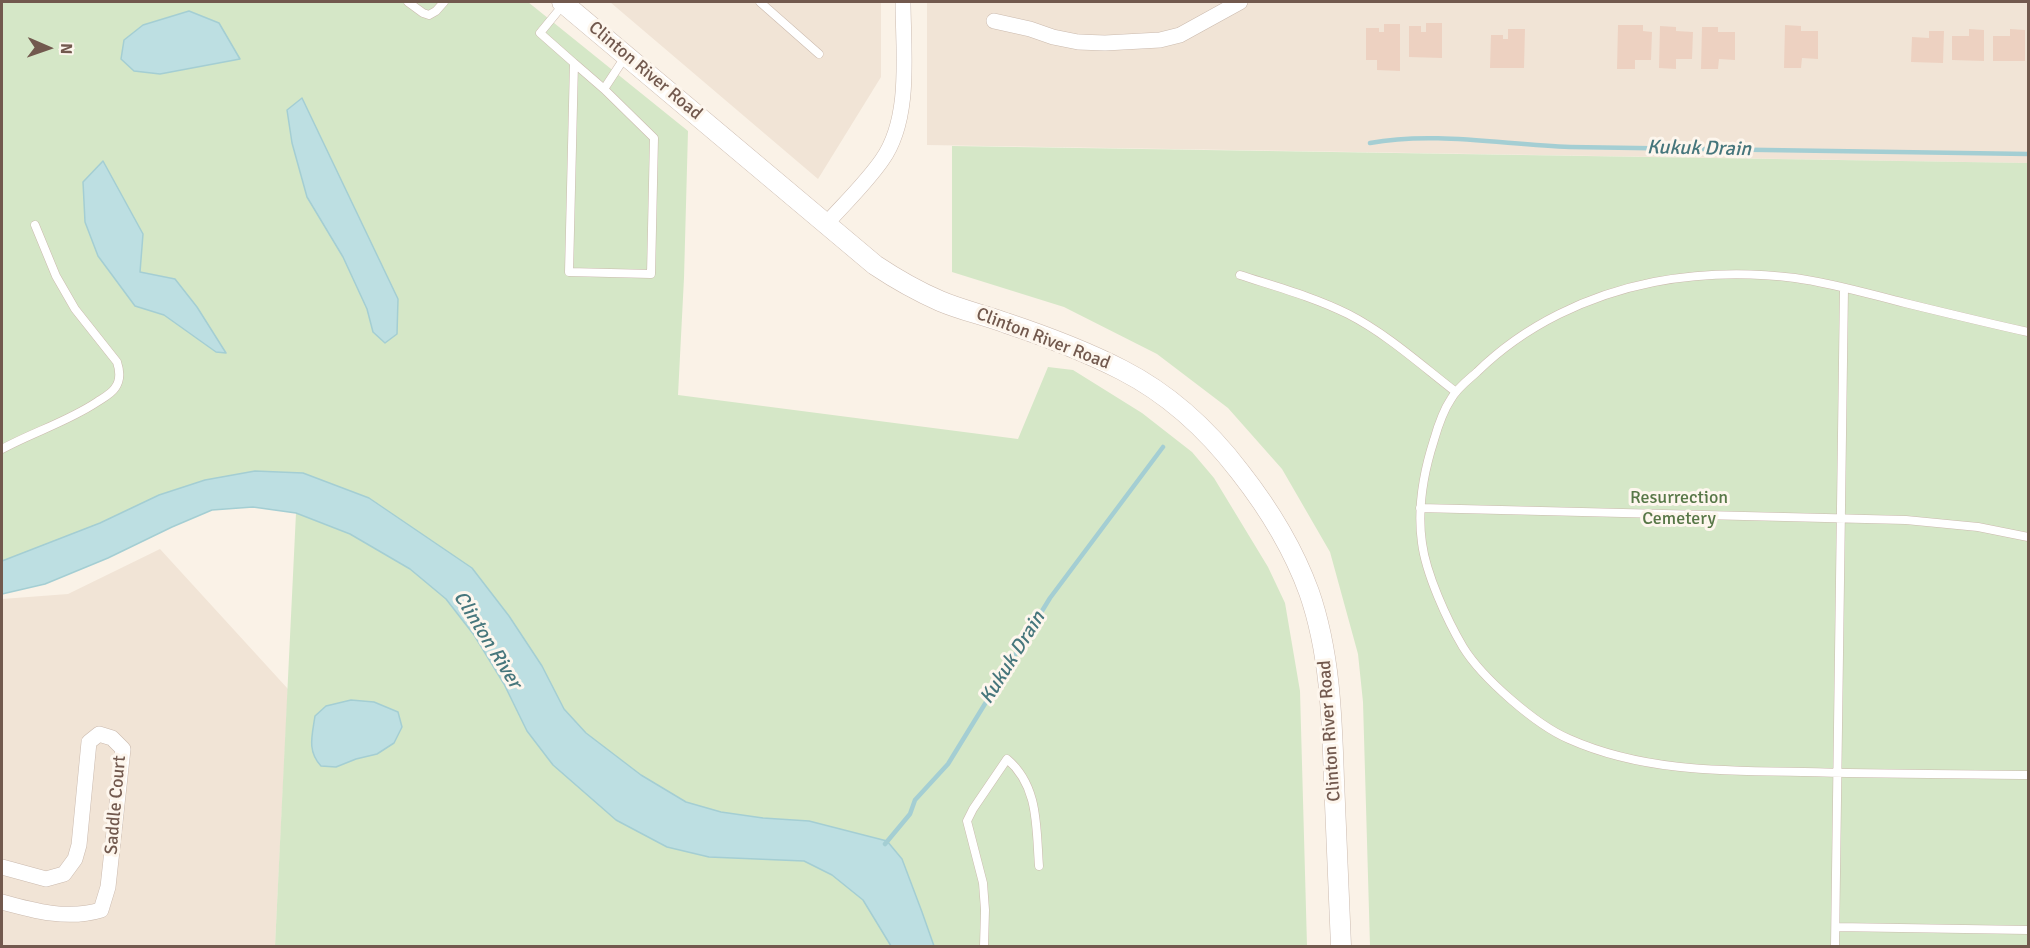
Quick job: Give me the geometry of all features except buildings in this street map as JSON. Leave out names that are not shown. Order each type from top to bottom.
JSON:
[{"type":"street","points":[[826,223],[882,160],[897,130],[903,83],[903,2]]},
{"type":"street","points":[[994,21],[1078,42],[1160,40],[1180,35],[1240,2]]},
{"type":"street","name":"Clinton River Road","points":[[563,3],[875,265],[905,284],[942,302],[1080,350],[1123,370],[1151,387],[1202,427],[1229,457],[1279,526],[1293,553],[1309,591],[1322,641],[1332,725],[1341,946]]},
{"type":"street","name":"Saddle Court","points":[[2,867],[46,879],[64,874],[75,859],[79,845],[89,742],[99,734],[112,738],[123,749],[108,887],[101,910],[85,915],[70,915],[33,910],[2,902]]},
{"type":"lane","points":[[408,2],[429,15],[444,2]]},
{"type":"lane","points":[[760,2],[819,54]]},
{"type":"lane","points":[[563,3],[540,33],[604,89],[654,138],[651,274],[569,272],[574,63]]},
{"type":"lane","points":[[604,89],[626,56]]},
{"type":"lane","points":[[2,449],[85,410],[111,393],[119,379],[120,371],[117,362],[75,309],[57,276],[35,225]]},
{"type":"lane","points":[[2028,332],[1796,278],[1748,274],[1699,275],[1651,283],[1603,297],[1551,318],[1522,334],[1493,356],[1456,392],[1440,423],[1430,452],[1420,508],[1422,545],[1429,570],[1445,612],[1464,650],[1527,714],[1566,738],[1610,755],[1662,765],[1718,770],[2028,776]]},
{"type":"lane","points":[[1240,275],[1315,298],[1350,315],[1381,334],[1456,392]]},
{"type":"lane","points":[[1835,946],[1845,288]]},
{"type":"lane","points":[[1420,508],[1905,520],[1978,527],[2028,537]]},
{"type":"lane","points":[[984,946],[983,883],[967,821],[1006,759],[1015,766],[1033,800],[1038,822],[1039,866]]},
{"type":"lane","points":[[1836,927],[2028,930]]},
{"type":"shaded area","points":[[610,2],[881,2],[881,77],[818,179]]},
{"type":"shaded area","points":[[927,2],[2028,2],[2028,163],[927,145]]},
{"type":"shaded area","points":[[160,549],[288,689],[275,946],[2,946],[2,599],[68,594]]},
{"type":"green space","points":[[2,2],[528,2],[688,131],[678,395],[1018,439],[1048,367],[1073,370],[1142,413],[1192,452],[1214,478],[1268,567],[1285,603],[1300,691],[1307,946],[275,946],[296,513],[303,473],[205,480],[159,495],[100,523],[2,561]]},
{"type":"green space","name":"Resurrection Cemetery","points":[[952,146],[2028,163],[2028,946],[1370,946],[1363,702],[1358,654],[1330,552],[1282,469],[1228,408],[1157,354],[1064,307],[952,272]]},
{"type":"water","points":[[189,11],[219,23],[240,59],[160,74],[134,71],[121,59],[124,40],[143,25]]},
{"type":"water","points":[[302,98],[398,299],[397,334],[385,343],[373,332],[367,309],[343,257],[307,197],[292,143],[287,110]]},
{"type":"water","points":[[103,161],[143,234],[140,272],[175,279],[197,307],[226,353],[216,352],[164,315],[135,306],[98,256],[85,222],[83,182]]},
{"type":"water","name":"Clinton River","points":[[255,471],[303,473],[369,498],[472,568],[509,616],[542,666],[564,709],[586,733],[641,775],[686,802],[721,812],[809,821],[887,841],[902,859],[934,946],[891,946],[863,900],[832,875],[804,861],[709,857],[667,847],[616,820],[553,765],[527,731],[504,684],[474,635],[446,599],[410,569],[350,534],[296,513],[253,507],[212,510],[45,584],[2,594],[2,561],[100,523],[159,495],[205,480]]},
{"type":"water","points":[[351,700],[374,702],[398,712],[402,727],[394,743],[377,754],[336,767],[321,766],[312,749],[315,716],[326,706]]},
{"type":"waterway","name":"Kukuk Drain","points":[[1370,143],[1444,138],[1570,147],[2028,154]]},
{"type":"waterway","name":"Kukuk Drain","points":[[885,844],[910,814],[915,800],[948,764],[1050,598],[1163,447]]}]
